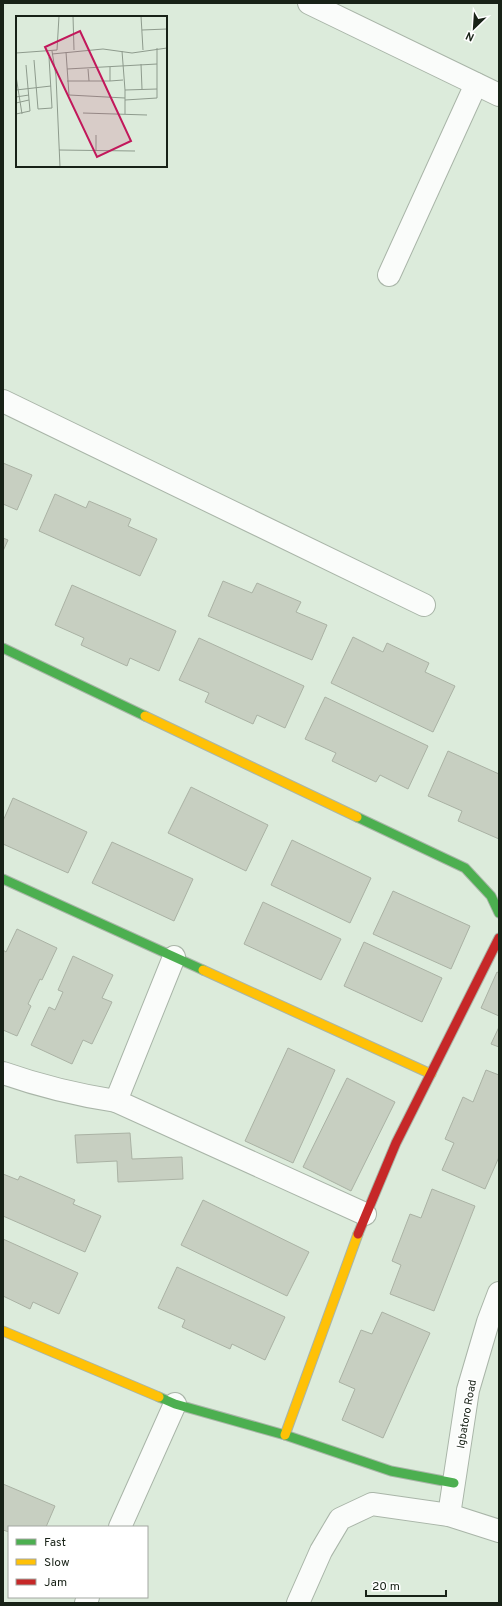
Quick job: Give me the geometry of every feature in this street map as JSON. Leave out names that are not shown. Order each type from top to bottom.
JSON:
[{"type":"street","points":[[310,3],[499,95]]},
{"type":"street","points":[[389,275],[476,84]]},
{"type":"street","points":[[3,401],[424,605]]},
{"type":"street","points":[[3,648],[465,868],[491,896],[499,912]]},
{"type":"street","points":[[3,879],[431,1074]]},
{"type":"street","points":[[285,1435],[365,1214],[396,1143],[499,938]]},
{"type":"street","points":[[116,1101],[174,957]]},
{"type":"street","points":[[3,1073],[39,1086],[89,1097],[116,1101],[365,1214]]},
{"type":"street","name":"Igbatoro Road","points":[[449,1515],[468,1390],[488,1322],[499,1293]]},
{"type":"street","points":[[3,1331],[175,1404],[285,1435],[391,1471],[454,1483]]},
{"type":"street","points":[[120,1526],[175,1404]]},
{"type":"street","points":[[298,1603],[321,1551],[340,1519],[372,1504],[449,1515],[499,1532]]},
{"type":"building","points":[[3,463],[32,475],[17,510],[3,504]]},
{"type":"building","points":[[55,494],[86,508],[89,501],[131,519],[128,526],[157,539],[140,576],[39,531]]},
{"type":"building","points":[[3,538],[8,540],[3,551]]},
{"type":"building","points":[[223,581],[252,593],[257,583],[301,602],[296,612],[327,625],[312,660],[208,616]]},
{"type":"building","points":[[72,585],[176,631],[159,671],[130,658],[127,666],[81,645],[84,638],[55,625]]},
{"type":"building","points":[[353,637],[383,652],[387,643],[429,663],[425,672],[455,686],[433,732],[331,683]]},
{"type":"building","points":[[199,638],[304,686],[285,728],[257,715],[253,724],[205,702],[209,693],[179,680]]},
{"type":"building","points":[[325,697],[428,746],[408,789],[380,775],[376,782],[332,761],[336,753],[305,739]]},
{"type":"building","points":[[448,751],[499,774],[499,839],[458,821],[462,811],[428,796]]},
{"type":"building","points":[[191,787],[268,825],[246,871],[168,833]]},
{"type":"building","points":[[13,798],[87,832],[68,873],[3,844],[3,821]]},
{"type":"building","points":[[292,840],[371,878],[350,923],[271,885]]},
{"type":"building","points":[[112,842],[193,879],[174,921],[92,883]]},
{"type":"building","points":[[393,891],[470,926],[451,969],[373,934]]},
{"type":"building","points":[[263,902],[341,939],[321,980],[244,944]]},
{"type":"building","points":[[17,929],[57,948],[42,980],[40,979],[28,1004],[31,1006],[17,1036],[3,1030],[3,950],[6,952]]},
{"type":"building","points":[[364,942],[442,978],[422,1022],[344,986]]},
{"type":"building","points":[[73,956],[113,975],[102,998],[112,1002],[92,1044],[83,1040],[72,1064],[31,1045],[49,1007],[55,1010],[63,992],[58,990]]},
{"type":"building","points":[[497,972],[499,973],[499,1016],[481,1008]]},
{"type":"building","points":[[499,1027],[499,1047],[491,1044]]},
{"type":"building","points":[[288,1048],[335,1070],[293,1163],[245,1141]]},
{"type":"building","points":[[486,1070],[499,1075],[499,1157],[485,1189],[442,1170],[454,1143],[445,1139],[463,1097],[473,1102]]},
{"type":"building","points":[[347,1078],[395,1102],[351,1191],[303,1167]]},
{"type":"building","points":[[130,1133],[132,1159],[182,1157],[183,1179],[118,1182],[117,1161],[77,1163],[75,1135]]},
{"type":"building","points":[[3,1174],[18,1180],[20,1176],[75,1200],[73,1204],[101,1216],[85,1252],[3,1216]]},
{"type":"building","points":[[432,1189],[475,1206],[434,1311],[390,1294],[401,1265],[392,1261],[410,1214],[421,1218]]},
{"type":"building","points":[[203,1200],[309,1252],[287,1296],[181,1245]]},
{"type":"building","points":[[3,1239],[78,1273],[59,1314],[33,1302],[30,1309],[3,1296]]},
{"type":"building","points":[[177,1267],[285,1317],[265,1360],[232,1344],[230,1349],[182,1327],[185,1320],[158,1308]]},
{"type":"building","points":[[382,1312],[430,1333],[383,1438],[342,1420],[355,1389],[339,1382],[361,1330],[372,1334]]},
{"type":"building","points":[[3,1484],[55,1506],[46,1526],[8,1526],[8,1532],[3,1530]]},
{"type":"traffic: fast","points":[[3,648],[145,716]]},
{"type":"traffic: fast","points":[[357,817],[465,868],[491,896],[499,913]]},
{"type":"traffic: fast","points":[[3,879],[203,970]]},
{"type":"traffic: fast","points":[[159,1397],[175,1404],[285,1435],[391,1471],[454,1483]]},
{"type":"traffic: slow","points":[[145,716],[357,817]]},
{"type":"traffic: slow","points":[[203,970],[431,1074]]},
{"type":"traffic: slow","points":[[285,1435],[358,1234]]},
{"type":"traffic: slow","points":[[3,1331],[159,1397]]},
{"type":"traffic: jam","points":[[358,1234],[396,1143],[499,938]]}]
